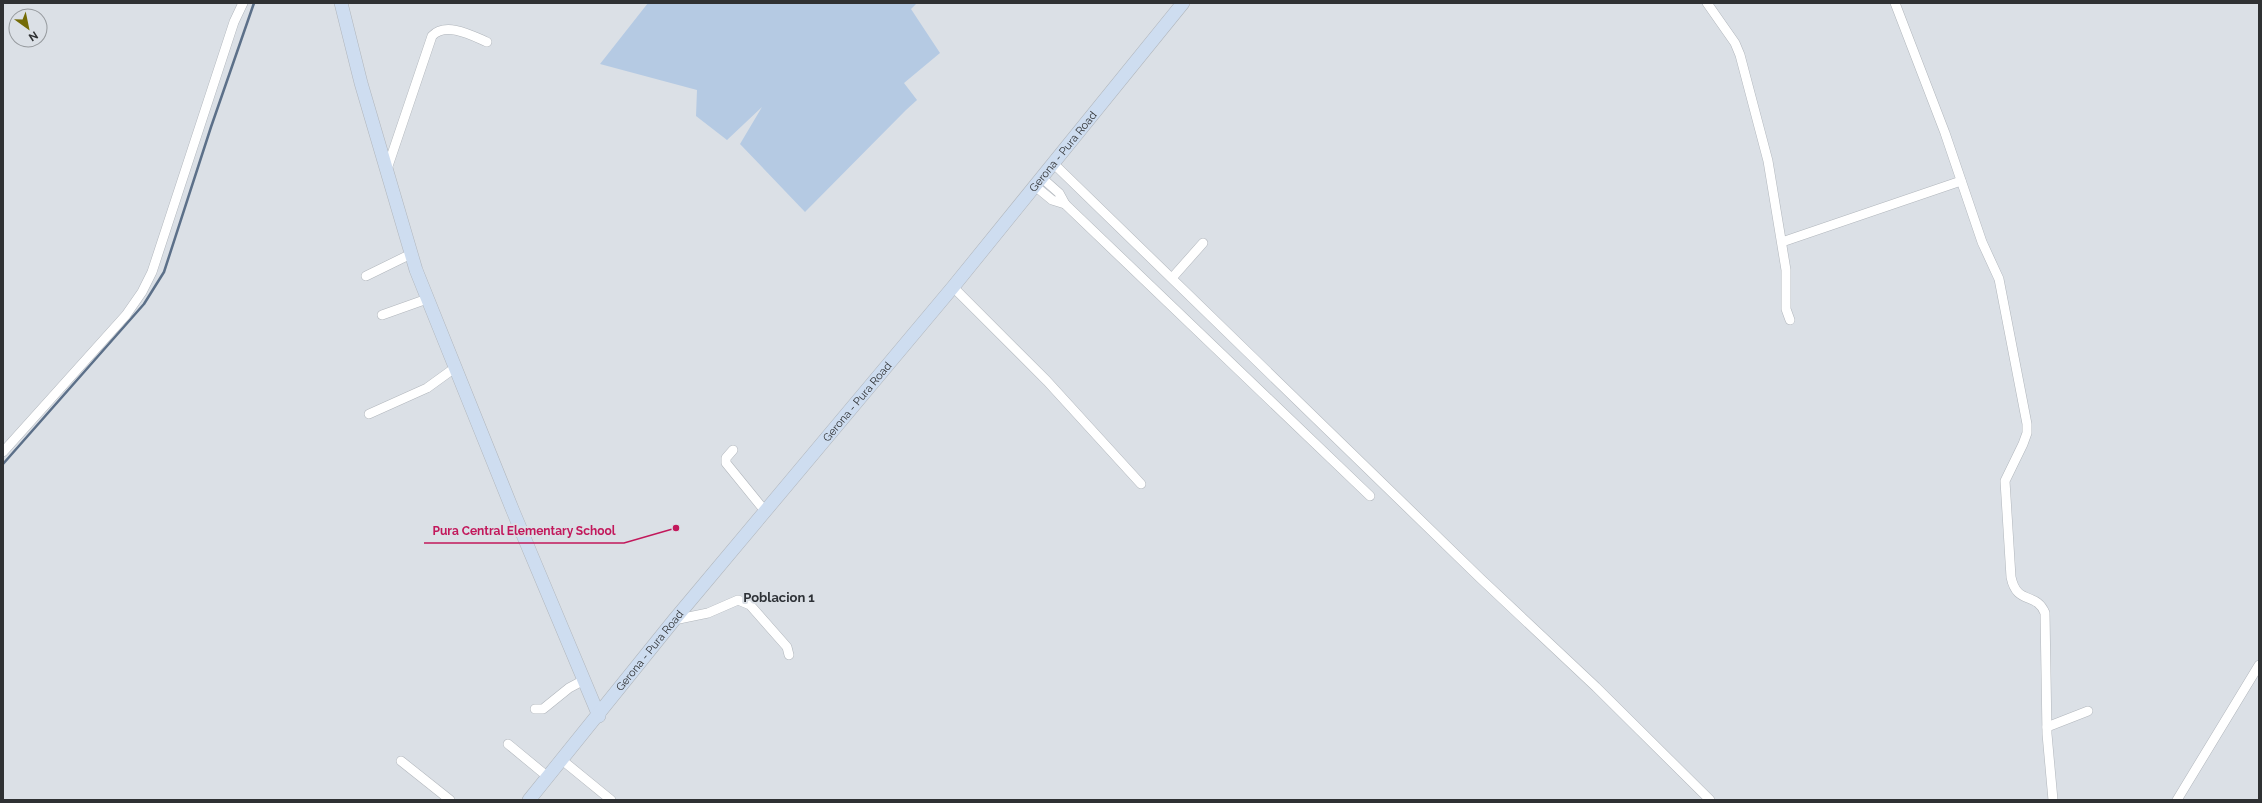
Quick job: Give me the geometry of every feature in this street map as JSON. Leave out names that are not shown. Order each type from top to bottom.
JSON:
[{"type":"main road","points":[[341,3],[361,84],[386,172],[411,254],[427,299],[513,511],[599,716]]},
{"type":"main road","name":"Gerona - Pura Road","points":[[529,800],[599,716],[674,620],[1054,164],[1183,3]]},
{"type":"street","points":[[3,452],[126,315],[142,292],[154,264],[234,22],[243,3]]},
{"type":"street","points":[[1707,3],[1735,43],[1740,55],[1768,161],[1782,242],[1787,284],[1786,308],[1790,320]]},
{"type":"street","points":[[1895,3],[1946,133],[1982,242],[2001,287],[2027,424],[2027,433],[2023,444],[2005,481],[2007,540],[2011,578],[2015,591],[2020,595],[2039,603],[2045,613],[2047,727],[2053,800]]},
{"type":"street","points":[[386,172],[432,36],[438,32],[453,30],[487,42]]},
{"type":"street","points":[[1054,164],[1469,567],[1596,687],[1710,800]]},
{"type":"street","points":[[1782,242],[1961,181]]},
{"type":"street","points":[[1039,182],[1052,200],[1065,204],[1370,496]]},
{"type":"street","points":[[1172,278],[1203,243]]},
{"type":"street","points":[[366,276],[411,254]]},
{"type":"street","points":[[953,287],[1047,380],[1141,484]]},
{"type":"street","points":[[382,315],[427,299]]},
{"type":"street","points":[[369,414],[427,388],[456,368]]},
{"type":"street","points":[[733,450],[726,458],[726,463],[765,511]]},
{"type":"street","points":[[674,620],[716,611],[738,600],[744,601],[750,605],[787,647],[789,655]]},
{"type":"street","points":[[2177,800],[2259,665]]},
{"type":"street","points":[[536,709],[543,709],[564,692],[584,680]]},
{"type":"street","points":[[2047,727],[2088,711]]},
{"type":"street","points":[[508,744],[548,777]]},
{"type":"street","points":[[562,760],[611,800]]},
{"type":"street","points":[[401,761],[450,800]]},
{"type":"shaded area","points":[[648,3],[917,3],[911,9],[940,53],[904,83],[917,100],[805,212],[740,144],[762,107],[727,140],[696,116],[697,90],[600,64]]},
{"type":"waterway","points":[[3,464],[144,304],[164,272],[211,127],[254,3]]},
{"type":"place","name":"Pura Central Elementary School","points":[[676,528]]},
{"type":"district","name":"Poblacion 1","points":[[779,597]]}]
